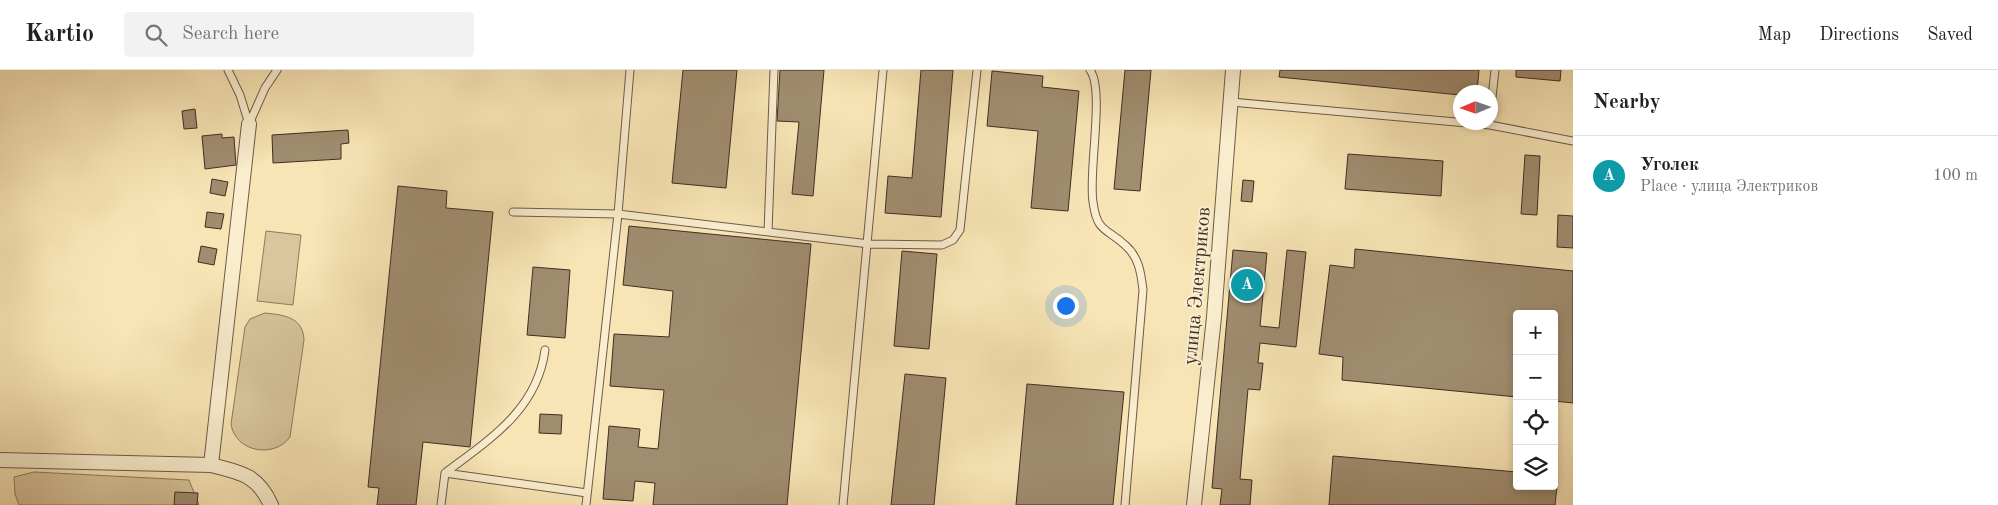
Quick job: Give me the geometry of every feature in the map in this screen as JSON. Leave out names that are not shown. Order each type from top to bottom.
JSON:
[{"type":"street","name":"улица Электриков","points":[[1194,505],[1214,317],[1233,70]]},
{"type":"street","points":[[211,465],[249,124]]},
{"type":"street","points":[[0,460],[211,465],[244,473],[265,491],[271,505]]},
{"type":"lane","points":[[228,70],[240,95],[249,124]]},
{"type":"lane","points":[[249,124],[265,88],[277,70]]},
{"type":"lane","points":[[586,505],[618,214],[630,70]]},
{"type":"lane","points":[[768,232],[774,70]]},
{"type":"lane","points":[[843,505],[869,244],[883,70]]},
{"type":"lane","points":[[513,212],[618,214],[869,244],[942,245],[953,240],[960,230],[977,70]]},
{"type":"lane","points":[[1090,70],[1098,97],[1092,174],[1092,202],[1098,223],[1108,234],[1126,245],[1140,265],[1144,290],[1125,505]]},
{"type":"lane","points":[[1493,85],[1495,70]]},
{"type":"lane","points":[[1230,102],[1453,121]]},
{"type":"lane","points":[[1498,126],[1573,141]]},
{"type":"lane","points":[[441,505],[445,473],[501,430],[529,398],[542,372],[545,350]]},
{"type":"lane","points":[[445,473],[587,493]]},
{"type":"shaded area","points":[[266,231],[301,235],[293,305],[257,301]]},
{"type":"shaded area","points":[[265,313],[285,316],[296,322],[303,332],[304,340],[290,437],[283,444],[265,450],[247,446],[240,441],[234,434],[231,424],[245,327],[250,319]]},
{"type":"shaded area","points":[[34,472],[189,480],[199,505],[19,505],[15,494],[14,477]]},
{"type":"building","points":[[683,70],[737,70],[726,188],[672,183]]},
{"type":"building","points":[[780,70],[824,70],[813,196],[792,194],[799,122],[777,121]]},
{"type":"building","points":[[921,70],[953,70],[941,217],[885,213],[888,176],[912,178]]},
{"type":"building","points":[[1125,70],[1151,70],[1140,191],[1114,189]]},
{"type":"building","points":[[1280,70],[1479,70],[1478,85],[1453,85],[1453,94],[1279,77]]},
{"type":"building","points":[[1516,70],[1561,70],[1560,81],[1516,77]]},
{"type":"building","points":[[992,71],[1043,76],[1042,87],[1079,91],[1068,211],[1031,208],[1038,131],[987,126]]},
{"type":"building","points":[[195,109],[197,128],[184,129],[182,111]]},
{"type":"building","points":[[348,130],[349,143],[341,144],[341,159],[273,163],[272,135]]},
{"type":"building","points":[[222,134],[222,138],[234,137],[236,165],[205,169],[202,136]]},
{"type":"building","points":[[1348,154],[1443,161],[1441,196],[1345,189]]},
{"type":"building","points":[[1525,155],[1540,156],[1537,215],[1521,214]]},
{"type":"building","points":[[212,179],[228,182],[225,196],[210,193]]},
{"type":"building","points":[[1243,180],[1254,181],[1252,202],[1241,201]]},
{"type":"building","points":[[398,186],[447,191],[446,208],[493,212],[470,447],[423,442],[416,505],[377,505],[379,488],[368,487]]},
{"type":"building","points":[[207,212],[224,214],[221,229],[205,227]]},
{"type":"building","points":[[1558,215],[1573,216],[1573,248],[1557,247]]},
{"type":"building","points":[[629,226],[811,244],[787,505],[653,505],[655,483],[635,481],[633,501],[603,499],[609,426],[640,429],[638,447],[658,449],[664,390],[610,386],[614,334],[669,337],[673,291],[623,285]]},
{"type":"building","points":[[201,246],[217,249],[214,265],[198,262]]},
{"type":"building","points":[[1355,249],[1573,271],[1573,403],[1558,401],[1558,310],[1513,310],[1513,397],[1342,380],[1343,357],[1319,354],[1330,265],[1354,268]]},
{"type":"building","points":[[1233,250],[1267,253],[1260,326],[1279,328],[1287,250],[1306,252],[1296,347],[1260,343],[1258,363],[1263,363],[1260,390],[1248,389],[1240,479],[1252,480],[1250,505],[1220,505],[1222,489],[1212,488]]},
{"type":"building","points":[[902,251],[937,254],[929,349],[894,346]]},
{"type":"building","points":[[533,267],[570,270],[565,338],[527,335]]},
{"type":"building","points":[[905,374],[946,378],[934,505],[891,505]]},
{"type":"building","points":[[1027,384],[1124,392],[1113,505],[1016,505]]},
{"type":"building","points":[[540,414],[562,415],[561,434],[539,433]]},
{"type":"building","points":[[1333,456],[1513,472],[1513,490],[1557,490],[1555,505],[1329,505]]},
{"type":"building","points":[[175,492],[198,493],[197,505],[174,505]]},
{"type":"place","name":"Уголек","points":[[1247,285]]}]
